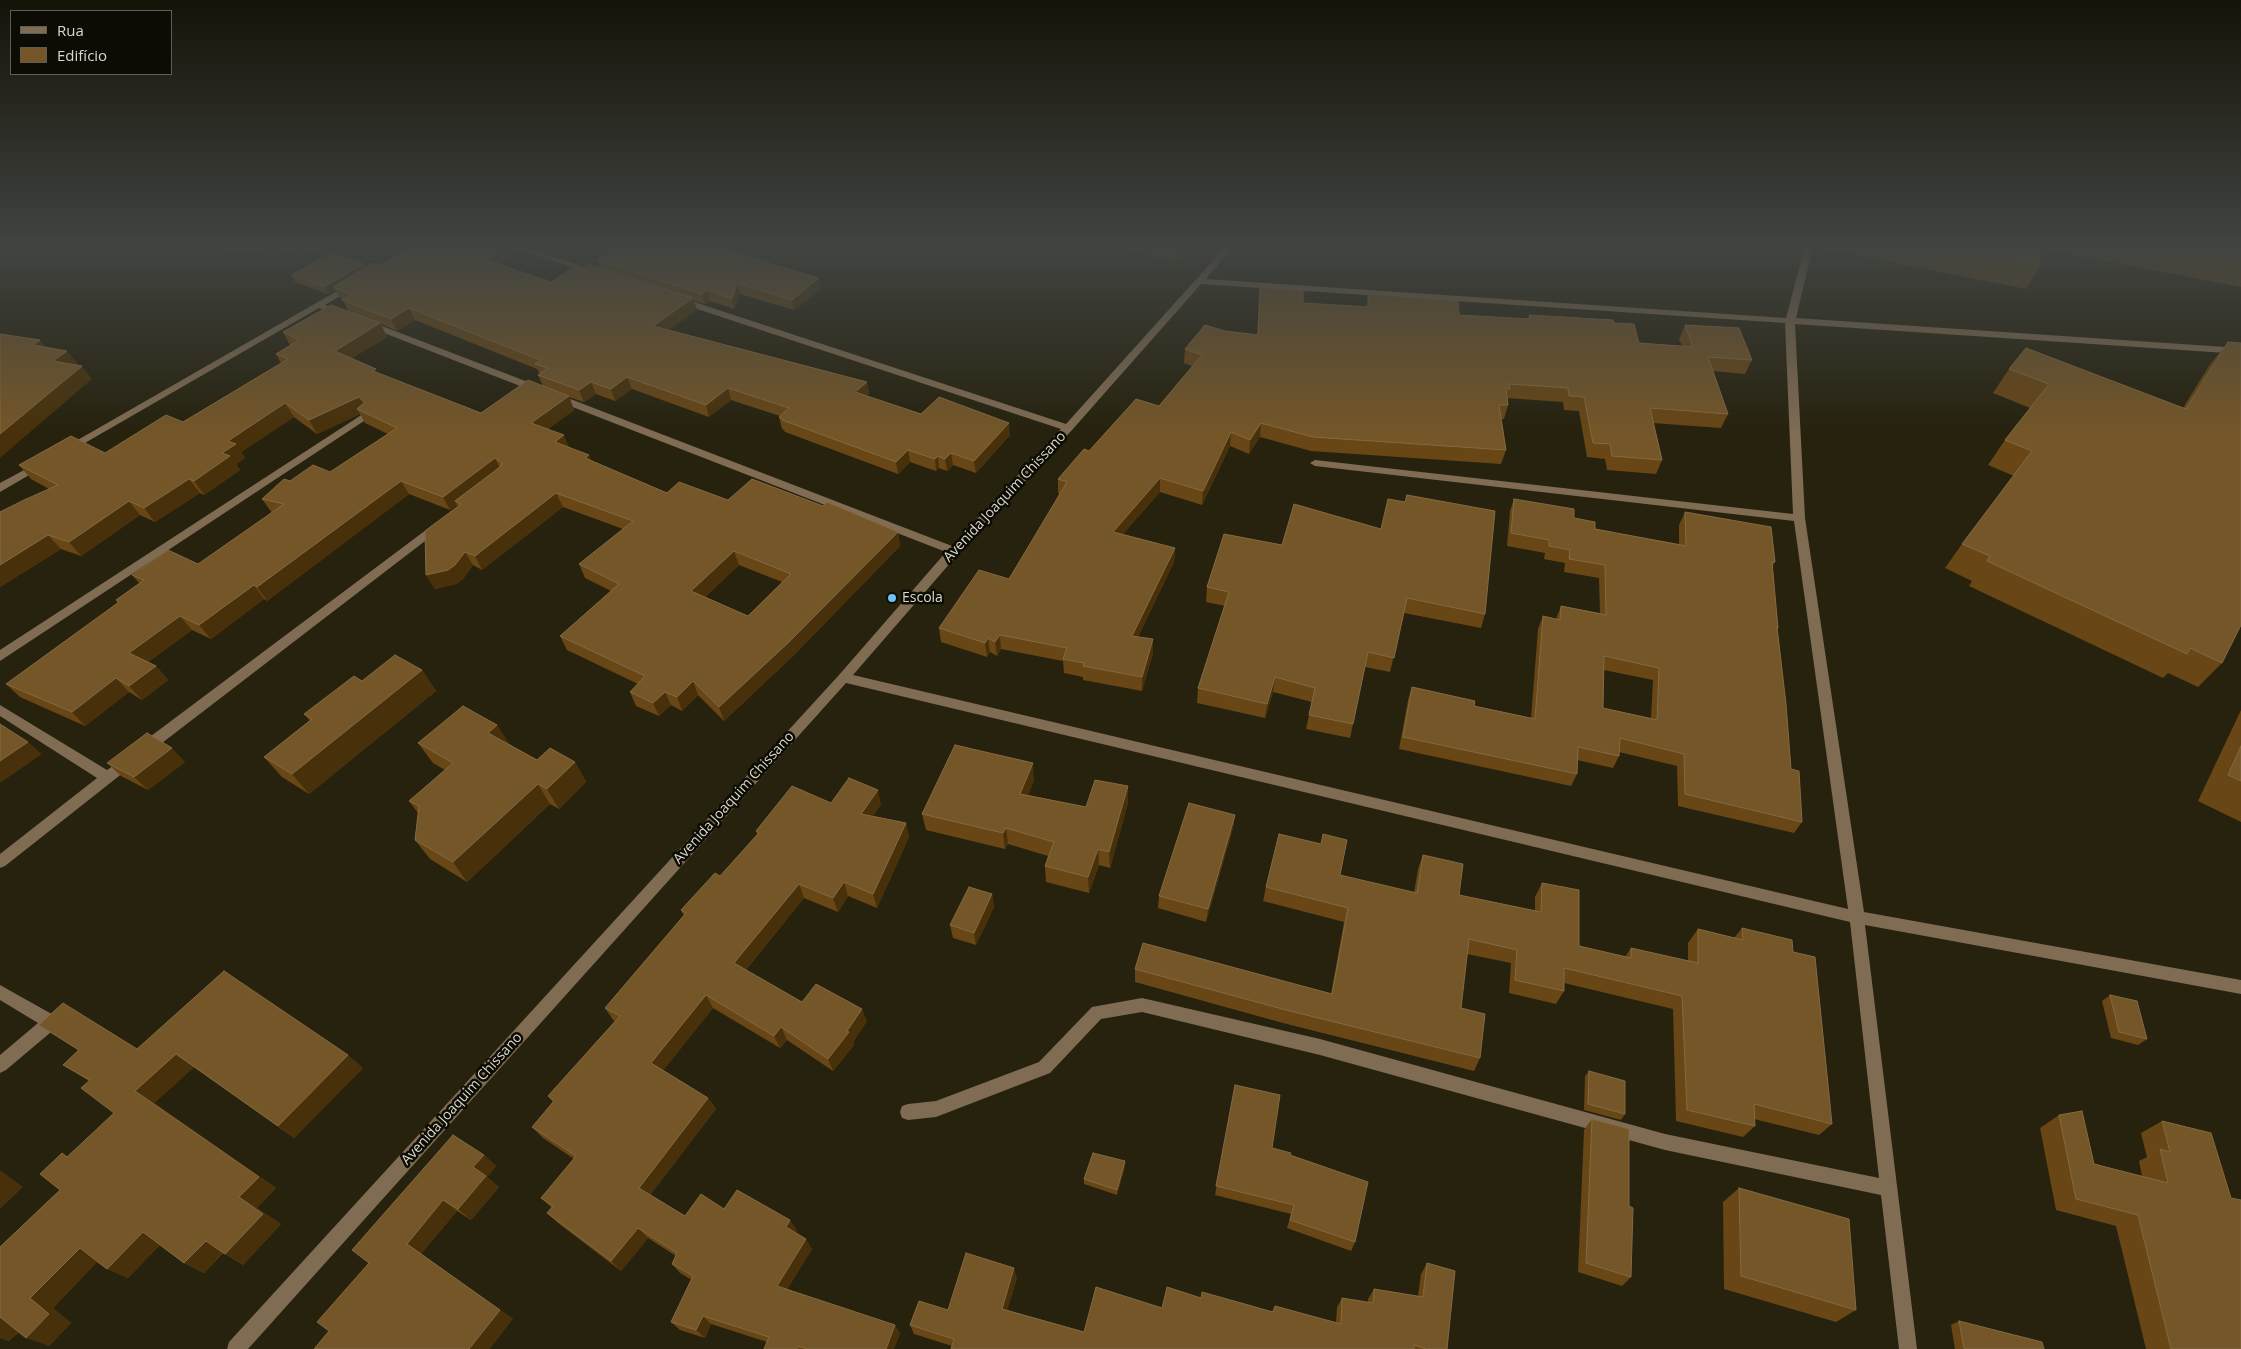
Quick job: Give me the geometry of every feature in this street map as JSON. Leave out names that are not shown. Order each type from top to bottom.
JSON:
[{"type":"street","points":[[0,488],[309,309]]},
{"type":"street","points":[[331,309],[954,551]]},
{"type":"street","points":[[706,309],[1068,428]]},
{"type":"street","name":"Avenida Joaquim Chissano","points":[[236,1349],[843,678],[954,551],[1175,309]]},
{"type":"street","points":[[1602,309],[2241,351]]},
{"type":"street","points":[[1793,309],[1790,322],[1799,518],[1857,917],[1908,1349]]},
{"type":"street","points":[[0,656],[366,415]]},
{"type":"street","points":[[1315,463],[1799,518]]},
{"type":"street","points":[[0,862],[107,777],[447,519]]},
{"type":"street","points":[[843,678],[1857,917],[2241,987]]},
{"type":"street","points":[[0,710],[107,777]]},
{"type":"street","points":[[0,992],[51,1022],[0,1065]]},
{"type":"street","points":[[908,1112],[936,1109],[1044,1068],[1097,1012],[1142,1005],[1320,1047],[1665,1142],[1889,1188]]},
{"type":"building","points":[[324,309],[342,309],[380,323],[335,351],[376,369],[373,371],[481,413],[528,380],[569,396],[531,423],[564,435],[555,442],[589,455],[585,458],[667,493],[679,482],[728,500],[752,479],[823,506],[827,502],[898,532],[789,642],[719,707],[693,681],[677,697],[665,692],[653,703],[630,692],[645,676],[560,636],[619,584],[579,564],[633,521],[556,493],[475,556],[465,552],[455,565],[448,570],[426,575],[425,531],[461,504],[455,501],[500,467],[502,463],[495,458],[443,497],[401,481],[257,587],[254,585],[199,625],[180,616],[129,653],[156,666],[129,686],[116,678],[72,712],[6,684],[119,602],[116,600],[144,580],[132,575],[168,550],[198,564],[284,504],[262,499],[284,479],[290,481],[313,465],[330,472],[397,428],[357,409],[365,402],[359,397],[309,420],[285,403],[228,441],[236,444],[222,453],[230,456],[194,481],[189,479],[144,508],[129,501],[69,542],[48,535],[0,565],[0,512],[58,485],[19,465],[71,436],[105,453],[166,415],[183,422],[288,359],[276,354],[299,340],[283,332]],"holes":[[[734,551],[791,574],[748,616],[691,591]]]},
{"type":"building","points":[[365,309],[407,309],[391,319]]},
{"type":"building","points":[[411,309],[677,309],[653,326],[867,382],[855,392],[921,414],[939,397],[1009,423],[974,461],[951,453],[945,459],[938,456],[935,459],[908,450],[896,462],[782,420],[779,417],[789,408],[728,388],[706,405],[627,377],[611,389],[591,382],[579,390],[538,375],[548,368],[535,364],[540,360]]},
{"type":"building","points":[[1259,309],[1459,309],[1459,315],[1530,319],[1529,315],[1613,320],[1614,323],[1634,324],[1639,343],[1693,347],[1685,325],[1739,328],[1752,360],[1708,357],[1728,414],[1650,408],[1662,460],[1612,456],[1610,444],[1593,443],[1584,397],[1569,396],[1568,388],[1509,384],[1510,389],[1506,388],[1508,405],[1499,405],[1506,450],[1313,437],[1261,423],[1250,440],[1231,432],[1203,491],[1160,478],[1113,532],[1175,548],[1132,636],[1153,639],[1142,677],[1083,666],[1084,663],[1063,659],[1067,648],[1000,635],[995,642],[988,638],[985,643],[939,628],[979,570],[1009,579],[1067,482],[1058,479],[1084,449],[1089,451],[1136,399],[1159,406],[1202,355],[1185,349],[1205,325],[1225,331],[1258,335]]},
{"type":"building","points":[[0,334],[40,340],[33,345],[67,351],[53,361],[82,366],[0,434]]},
{"type":"building","points":[[2228,342],[2241,343],[2241,625],[2222,663],[2190,648],[2187,654],[1987,561],[1990,556],[1962,544],[2032,451],[2005,440],[2049,384],[2009,369],[2026,348],[2186,409]]},
{"type":"building","points":[[1407,495],[1495,511],[1485,614],[1407,598],[1394,658],[1368,652],[1353,724],[1309,715],[1315,688],[1275,677],[1267,704],[1198,688],[1229,592],[1207,587],[1224,534],[1282,545],[1294,504],[1381,529],[1388,499],[1405,502]]},
{"type":"building","points":[[1514,499],[1574,509],[1574,518],[1595,522],[1595,529],[1686,546],[1685,512],[1771,527],[1775,562],[1772,562],[1777,627],[1791,769],[1799,771],[1802,822],[1685,794],[1684,754],[1620,738],[1619,756],[1578,747],[1577,774],[1403,737],[1412,687],[1475,701],[1474,706],[1535,719],[1543,616],[1560,620],[1561,606],[1606,615],[1605,565],[1569,559],[1570,550],[1549,546],[1549,540],[1511,533]],"holes":[[[1604,656],[1659,668],[1657,720],[1603,708]]]},
{"type":"building","points":[[395,655],[422,670],[292,774],[264,757],[312,719],[304,714],[354,676],[362,681]]},
{"type":"building","points":[[463,706],[497,725],[488,733],[537,760],[550,748],[575,762],[547,789],[538,784],[453,862],[415,840],[419,806],[409,801],[453,763],[418,743]]},
{"type":"building","points":[[0,724],[28,742],[0,761]]},
{"type":"building","points":[[147,733],[172,748],[134,777],[107,763]]},
{"type":"building","points":[[955,745],[1033,763],[1020,794],[1086,807],[1095,780],[1128,786],[1109,852],[1098,849],[1088,877],[1045,866],[1054,842],[1006,828],[1003,833],[922,814]]},
{"type":"building","points":[[2241,746],[2241,781],[2228,775]]},
{"type":"building","points":[[849,778],[878,790],[861,814],[906,823],[873,894],[844,882],[833,898],[799,884],[734,963],[802,1002],[816,984],[862,1009],[847,1031],[849,1032],[828,1059],[781,1027],[774,1036],[706,995],[651,1063],[708,1098],[639,1188],[685,1216],[701,1194],[724,1209],[737,1190],[790,1220],[786,1227],[806,1239],[777,1286],[895,1325],[886,1349],[808,1349],[798,1346],[797,1349],[764,1349],[769,1337],[703,1316],[696,1330],[671,1322],[693,1276],[672,1264],[677,1253],[638,1228],[611,1261],[547,1213],[553,1206],[541,1198],[576,1156],[532,1127],[554,1101],[548,1096],[620,1016],[605,1008],[686,913],[681,910],[715,873],[720,876],[759,833],[756,831],[792,786],[831,803]]},
{"type":"building","points":[[1189,803],[1235,815],[1208,909],[1159,896]]},
{"type":"building","points":[[1279,834],[1321,844],[1323,834],[1347,840],[1340,875],[1417,893],[1423,855],[1463,864],[1459,895],[1541,912],[1542,883],[1579,890],[1579,946],[1631,958],[1631,948],[1698,963],[1698,929],[1743,940],[1742,928],[1792,940],[1793,952],[1815,957],[1832,1124],[1754,1104],[1755,1126],[1687,1110],[1682,996],[1564,968],[1564,991],[1515,980],[1517,950],[1469,939],[1461,1008],[1485,1014],[1480,1058],[1286,1010],[1135,969],[1143,943],[1332,994],[1348,908],[1266,887]]},
{"type":"building","points":[[969,887],[992,894],[974,933],[950,925]]},
{"type":"building","points":[[224,971],[348,1055],[278,1126],[176,1054],[135,1091],[259,1177],[239,1197],[263,1214],[225,1254],[206,1241],[184,1263],[143,1232],[107,1269],[80,1248],[30,1298],[49,1314],[26,1338],[0,1317],[0,1247],[60,1190],[40,1174],[62,1153],[67,1157],[114,1113],[81,1088],[90,1080],[63,1065],[79,1050],[39,1025],[63,1003],[137,1049]]},
{"type":"building","points":[[2110,995],[2137,1001],[2147,1039],[2119,1032]]},
{"type":"building","points":[[1589,1071],[1625,1081],[1625,1114],[1588,1104]]},
{"type":"building","points":[[1235,1085],[1280,1095],[1272,1148],[1291,1153],[1290,1155],[1368,1182],[1355,1242],[1290,1220],[1294,1205],[1216,1186]]},
{"type":"building","points":[[2082,1111],[2094,1164],[2168,1183],[2160,1149],[2170,1152],[2162,1121],[2211,1133],[2231,1198],[2241,1200],[2241,1349],[2171,1349],[2138,1215],[2076,1199],[2059,1115]]},
{"type":"building","points":[[1592,1119],[1629,1129],[1629,1206],[1633,1208],[1631,1277],[1586,1263]]},
{"type":"building","points":[[453,1135],[484,1155],[473,1167],[486,1176],[458,1209],[443,1200],[407,1244],[500,1310],[469,1349],[314,1349],[329,1331],[317,1322],[369,1263],[352,1250]]},
{"type":"building","points":[[1093,1153],[1125,1161],[1117,1190],[1084,1179]]},
{"type":"building","points":[[1739,1188],[1849,1219],[1856,1310],[1741,1276]]},
{"type":"building","points":[[966,1253],[1014,1268],[1002,1309],[1084,1332],[1096,1287],[1162,1308],[1167,1287],[1201,1298],[1202,1292],[1273,1312],[1275,1306],[1341,1324],[1342,1298],[1373,1303],[1374,1289],[1423,1297],[1427,1263],[1455,1271],[1447,1349],[1426,1349],[1414,1345],[1414,1349],[951,1349],[954,1339],[910,1325],[919,1301],[948,1310]]},
{"type":"building","points":[[1959,1321],[2042,1342],[2044,1349],[1967,1349],[1964,1348]]},
{"type":"place","name":"Escola","points":[[892,598]]}]
